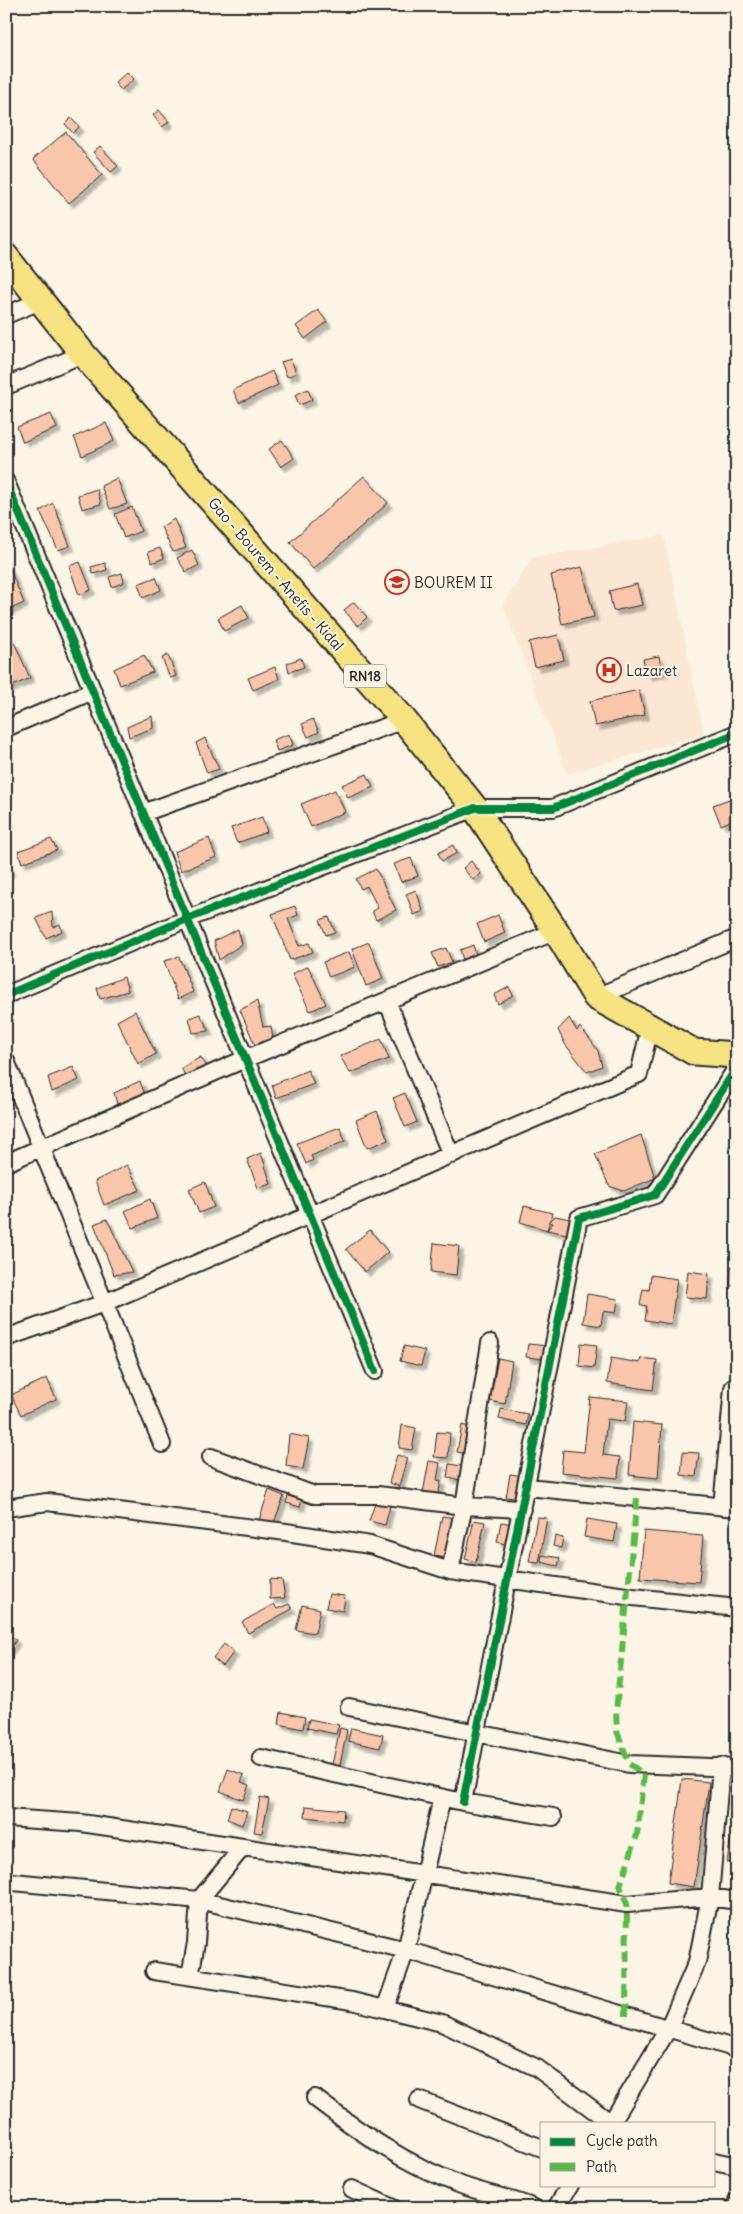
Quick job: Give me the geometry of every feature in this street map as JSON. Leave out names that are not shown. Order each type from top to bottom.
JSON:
[{"type":"main road","name":"Gao - Bourem - Anefis - Kidal","points":[[6,257],[83,354],[404,720],[475,808],[556,931],[596,997],[694,1052],[737,1055]]},
{"type":"street","points":[[6,315],[40,301]]},
{"type":"street","points":[[6,386],[83,354]]},
{"type":"street","points":[[6,482],[374,1371]]},
{"type":"street","points":[[6,728],[93,692]]},
{"type":"street","points":[[143,813],[404,720]]},
{"type":"street","points":[[6,995],[187,919],[475,808],[553,808],[737,733]]},
{"type":"street","points":[[6,1163],[245,1060],[556,931]]},
{"type":"street","points":[[596,997],[737,938]]},
{"type":"street","points":[[387,1001],[451,1155]]},
{"type":"street","points":[[6,1338],[104,1302],[639,1074],[650,1027]]},
{"type":"street","points":[[6,1061],[162,1444]]},
{"type":"street","points":[[463,1802],[579,1218],[655,1194],[737,1067]]},
{"type":"street","points":[[450,1571],[464,1506],[490,1343]]},
{"type":"street","points":[[527,1487],[730,1507],[733,1388]]},
{"type":"street","points":[[212,1457],[314,1495],[378,1495],[464,1506],[522,1509]]},
{"type":"street","points":[[6,1508],[47,1502],[286,1532],[370,1545],[450,1571],[633,1597],[737,1608]]},
{"type":"street","points":[[349,1707],[629,1764],[729,1767],[710,1897],[697,1962],[668,2029],[612,2122]]},
{"type":"street","points":[[261,1758],[442,1798],[553,1817]]},
{"type":"street","points":[[385,2009],[406,1950],[442,1798]]},
{"type":"street","points":[[6,1818],[81,1823],[627,1904],[710,1897],[737,1901]]},
{"type":"street","points":[[190,1976],[196,1943],[199,1900],[243,1847]]},
{"type":"street","points":[[13,1882],[199,1900],[406,1950],[737,2050]]},
{"type":"street","points":[[154,1971],[352,2001],[442,2023],[537,2068],[610,2122]]},
{"type":"street","points":[[315,2098],[366,2137],[405,2161],[462,2186],[534,2208]]},
{"type":"street","points":[[419,2100],[540,2147]]},
{"type":"street","points":[[716,2161],[737,2166]]},
{"type":"street","points":[[556,2208],[569,2186]]},
{"type":"street","points":[[352,2189],[393,2208]]},
{"type":"street","points":[[736,2208],[737,2201]]},
{"type":"shaded area","name":"Lazaret","points":[[664,535],[704,734],[567,774],[503,605],[532,558]]},
{"type":"building","points":[[127,72],[134,79],[121,90],[115,83]]},
{"type":"building","points":[[159,110],[169,122],[162,127],[153,115]]},
{"type":"building","points":[[71,118],[79,127],[73,133],[65,124]]},
{"type":"building","points":[[66,132],[102,175],[69,203],[33,159]]},
{"type":"building","points":[[100,146],[118,166],[111,172],[93,152]]},
{"type":"building","points":[[318,310],[327,322],[305,339],[296,326]]},
{"type":"building","points":[[291,359],[296,373],[287,377],[281,362]]},
{"type":"building","points":[[272,371],[278,385],[239,403],[233,390]]},
{"type":"building","points":[[308,389],[312,400],[299,405],[295,395]]},
{"type":"building","points":[[51,414],[57,428],[23,442],[17,427]]},
{"type":"building","points":[[106,423],[114,441],[82,456],[74,437]]},
{"type":"building","points":[[282,440],[294,458],[281,467],[269,449]]},
{"type":"building","points":[[364,476],[388,503],[313,569],[290,542]]},
{"type":"building","points":[[117,478],[127,504],[110,509],[101,486]]},
{"type":"building","points":[[97,489],[101,504],[82,509],[78,495]]},
{"type":"building","points":[[53,503],[70,546],[58,550],[40,511]]},
{"type":"building","points":[[132,507],[141,531],[124,538],[115,514]]},
{"type":"building","points":[[174,519],[186,548],[173,552],[161,527]]},
{"type":"building","points":[[160,548],[164,558],[152,563],[148,552]]},
{"type":"building","points":[[192,550],[199,565],[186,572],[177,558]]},
{"type":"building","points":[[6,560],[24,603],[6,611]]},
{"type":"building","points":[[80,562],[91,590],[79,595],[69,566]]},
{"type":"building","points":[[105,563],[107,570],[93,574],[91,567]]},
{"type":"building","points":[[582,567],[594,617],[562,624],[551,575]]},
{"type":"building","points":[[122,573],[124,582],[112,587],[109,577]]},
{"type":"building","points":[[156,577],[161,590],[143,598],[138,584]]},
{"type":"building","points":[[637,584],[642,605],[613,611],[609,591]]},
{"type":"building","points":[[354,602],[367,617],[358,626],[344,610]]},
{"type":"building","points":[[242,605],[249,618],[224,631],[218,618]]},
{"type":"building","points":[[558,635],[564,660],[535,667],[529,642]]},
{"type":"building","points":[[14,642],[30,678],[6,689],[6,645]]},
{"type":"building","points":[[144,655],[153,672],[120,685],[114,669]]},
{"type":"building","points":[[168,655],[176,676],[170,678],[162,658]]},
{"type":"building","points":[[659,656],[662,672],[647,676],[643,659]]},
{"type":"building","points":[[301,658],[304,667],[289,672],[287,663]]},
{"type":"building","points":[[275,667],[279,679],[253,690],[248,678]]},
{"type":"building","points":[[639,690],[645,715],[595,726],[590,701]]},
{"type":"building","points":[[152,716],[153,728],[129,737],[127,727]]},
{"type":"building","points":[[313,719],[319,732],[308,737],[302,724]]},
{"type":"building","points":[[289,734],[293,745],[277,751],[273,740]]},
{"type":"building","points":[[205,738],[219,769],[207,773],[196,743]]},
{"type":"building","points":[[367,774],[373,787],[348,798],[342,785]]},
{"type":"building","points":[[335,790],[345,812],[311,827],[301,804]]},
{"type":"building","points":[[737,796],[737,818],[721,825],[713,805]]},
{"type":"building","points":[[262,817],[267,832],[237,843],[231,828]]},
{"type":"building","points":[[209,838],[216,857],[181,871],[174,852]]},
{"type":"building","points":[[51,839],[57,850],[22,863],[18,851]]},
{"type":"building","points":[[453,845],[457,853],[442,861],[438,853]]},
{"type":"building","points":[[411,858],[418,876],[401,882],[394,864]]},
{"type":"building","points":[[6,859],[10,872],[6,874]]},
{"type":"building","points":[[471,861],[481,874],[473,880],[463,868]]},
{"type":"building","points":[[376,869],[396,910],[376,920],[372,911],[378,908],[367,886],[361,889],[356,879]]},
{"type":"building","points":[[416,890],[423,911],[414,915],[406,894]]},
{"type":"building","points":[[295,906],[298,915],[288,919],[299,946],[309,943],[313,952],[290,960],[272,914]]},
{"type":"building","points":[[52,912],[53,927],[60,924],[62,931],[46,938],[36,918]]},
{"type":"building","points":[[498,915],[505,933],[484,942],[477,924]]},
{"type":"building","points":[[329,917],[335,932],[326,935],[320,920]]},
{"type":"building","points":[[238,929],[242,944],[219,960],[214,941]]},
{"type":"building","points":[[369,942],[383,979],[366,986],[352,949]]},
{"type":"building","points":[[473,945],[476,955],[463,960],[460,950]]},
{"type":"building","points":[[446,948],[452,962],[438,967],[432,953]]},
{"type":"building","points":[[349,952],[355,967],[329,977],[323,962]]},
{"type":"building","points":[[179,957],[193,992],[178,999],[164,961]]},
{"type":"building","points":[[308,966],[326,1004],[310,1011],[292,974]]},
{"type":"building","points":[[124,977],[128,991],[100,999],[97,988]]},
{"type":"building","points":[[509,987],[513,995],[498,1004],[494,995]]},
{"type":"building","points":[[257,1001],[263,1027],[271,1026],[273,1040],[255,1045],[240,1010]]},
{"type":"building","points":[[135,1011],[156,1054],[138,1064],[117,1021]]},
{"type":"building","points":[[200,1014],[209,1031],[193,1033],[189,1018]]},
{"type":"building","points":[[569,1018],[577,1031],[580,1027],[592,1042],[598,1051],[602,1066],[587,1072],[565,1044],[558,1030]]},
{"type":"building","points":[[381,1039],[389,1059],[350,1073],[340,1056]]},
{"type":"building","points":[[201,1057],[208,1069],[186,1077],[181,1068]]},
{"type":"building","points":[[73,1067],[79,1080],[52,1092],[48,1077]]},
{"type":"building","points":[[308,1070],[314,1084],[276,1098],[272,1085]]},
{"type":"building","points":[[140,1081],[145,1095],[117,1104],[114,1093]]},
{"type":"building","points":[[405,1093],[417,1122],[405,1127],[393,1098]]},
{"type":"building","points":[[377,1111],[388,1140],[367,1148],[356,1120]]},
{"type":"building","points":[[340,1127],[345,1141],[311,1156],[313,1160],[306,1164],[297,1143]]},
{"type":"building","points":[[641,1135],[655,1178],[624,1191],[609,1186],[595,1154]]},
{"type":"building","points":[[261,1153],[271,1184],[258,1188],[247,1159]]},
{"type":"building","points":[[127,1165],[140,1190],[104,1205],[95,1181]]},
{"type":"building","points":[[205,1182],[214,1207],[199,1213],[189,1189]]},
{"type":"building","points":[[150,1199],[157,1218],[133,1228],[125,1211]]},
{"type":"building","points":[[524,1206],[552,1213],[547,1230],[520,1222]]},
{"type":"building","points":[[555,1216],[570,1219],[567,1234],[547,1230],[553,1223],[549,1222]]},
{"type":"building","points":[[107,1219],[132,1272],[114,1275],[94,1224]]},
{"type":"building","points":[[370,1230],[388,1252],[365,1272],[346,1249]]},
{"type":"building","points":[[434,1243],[459,1246],[456,1275],[431,1272]]},
{"type":"building","points":[[731,1266],[737,1267],[737,1286],[730,1286]]},
{"type":"building","points":[[688,1271],[709,1274],[707,1299],[685,1297]]},
{"type":"building","points":[[651,1275],[677,1279],[671,1324],[645,1320],[647,1306],[640,1305],[643,1289],[649,1290]]},
{"type":"building","points":[[587,1294],[618,1299],[616,1313],[603,1311],[601,1326],[583,1323]]},
{"type":"building","points":[[581,1343],[597,1345],[594,1368],[579,1366]]},
{"type":"building","points":[[528,1344],[548,1346],[546,1359],[526,1357]]},
{"type":"building","points":[[404,1346],[425,1351],[421,1366],[400,1361]]},
{"type":"building","points":[[498,1358],[512,1361],[505,1404],[490,1401]]},
{"type":"building","points":[[611,1358],[640,1363],[641,1358],[657,1360],[653,1390],[607,1383]]},
{"type":"building","points":[[47,1378],[56,1399],[21,1415],[11,1395]]},
{"type":"building","points":[[590,1397],[628,1401],[625,1421],[607,1419],[603,1455],[620,1457],[618,1478],[561,1472],[563,1450],[584,1452]]},
{"type":"building","points":[[501,1409],[528,1414],[526,1425],[499,1419]]},
{"type":"building","points":[[633,1422],[662,1425],[658,1478],[629,1475]]},
{"type":"building","points":[[402,1425],[416,1428],[412,1450],[399,1448]]},
{"type":"building","points":[[462,1425],[473,1428],[468,1454],[457,1452]]},
{"type":"building","points":[[437,1432],[450,1433],[448,1458],[434,1457]]},
{"type":"building","points":[[289,1434],[309,1438],[303,1469],[286,1466]]},
{"type":"building","points":[[683,1452],[699,1453],[696,1477],[681,1475]]},
{"type":"building","points":[[397,1455],[407,1458],[399,1486],[389,1483]]},
{"type":"building","points":[[429,1461],[440,1463],[437,1480],[441,1481],[438,1496],[423,1493]]},
{"type":"building","points":[[449,1464],[463,1466],[461,1480],[447,1478]]},
{"type":"building","points":[[510,1474],[523,1476],[520,1499],[506,1497]]},
{"type":"building","points":[[269,1490],[284,1496],[273,1525],[259,1520]]},
{"type":"building","points":[[288,1496],[302,1499],[300,1507],[286,1503]]},
{"type":"building","points":[[376,1501],[390,1506],[385,1525],[369,1521]]},
{"type":"building","points":[[442,1516],[455,1518],[446,1558],[434,1556]]},
{"type":"building","points":[[537,1517],[547,1518],[539,1563],[529,1562]]},
{"type":"building","points":[[587,1519],[617,1524],[614,1542],[584,1537]]},
{"type":"building","points":[[474,1520],[485,1522],[476,1562],[465,1559]]},
{"type":"building","points":[[501,1522],[513,1524],[510,1545],[497,1542]]},
{"type":"building","points":[[644,1531],[703,1536],[699,1582],[640,1578]]},
{"type":"building","points":[[555,1536],[563,1538],[561,1548],[553,1546]]},
{"type":"building","points":[[542,1555],[560,1558],[558,1566],[541,1562]]},
{"type":"building","points":[[270,1579],[282,1580],[285,1598],[270,1599]]},
{"type":"building","points":[[329,1594],[345,1596],[343,1611],[326,1608]]},
{"type":"building","points":[[274,1604],[277,1609],[289,1604],[292,1609],[248,1633],[242,1622]]},
{"type":"building","points":[[302,1605],[320,1609],[315,1633],[296,1630]]},
{"type":"building","points":[[6,1633],[16,1640],[6,1654]]},
{"type":"building","points":[[733,1641],[737,1642],[737,1671],[730,1671]]},
{"type":"building","points":[[224,1644],[234,1652],[223,1666],[213,1658]]},
{"type":"building","points":[[281,1712],[305,1717],[303,1729],[279,1724]]},
{"type":"building","points":[[309,1719],[339,1725],[336,1734],[307,1728]]},
{"type":"building","points":[[340,1728],[347,1730],[339,1770],[331,1769]]},
{"type":"building","points":[[351,1728],[383,1735],[380,1748],[348,1741]]},
{"type":"building","points":[[228,1769],[244,1775],[241,1782],[249,1785],[243,1800],[220,1791]]},
{"type":"building","points":[[682,1779],[709,1782],[694,1887],[668,1883]]},
{"type":"building","points":[[260,1797],[269,1799],[262,1833],[254,1832]]},
{"type":"building","points":[[737,1797],[737,1864],[727,1862]]},
{"type":"building","points":[[231,1806],[247,1811],[242,1825],[227,1819]]},
{"type":"building","points":[[306,1806],[344,1810],[343,1821],[305,1817]]},
{"type":"marked path","points":[[626,2016],[627,1904],[620,1886],[637,1835],[644,1774],[629,1764],[617,1731],[616,1711],[637,1498]]},
{"type":"cycle path","points":[[6,482],[375,1371]]},
{"type":"cycle path","points":[[6,995],[187,919],[475,808],[553,808],[737,733]]},
{"type":"cycle path","points":[[463,1802],[579,1218],[655,1195],[737,1067]]},
{"type":"place","name":"BOUREM II","points":[[397,582]]},
{"type":"place","name":"Lazaret","points":[[609,670]]}]
